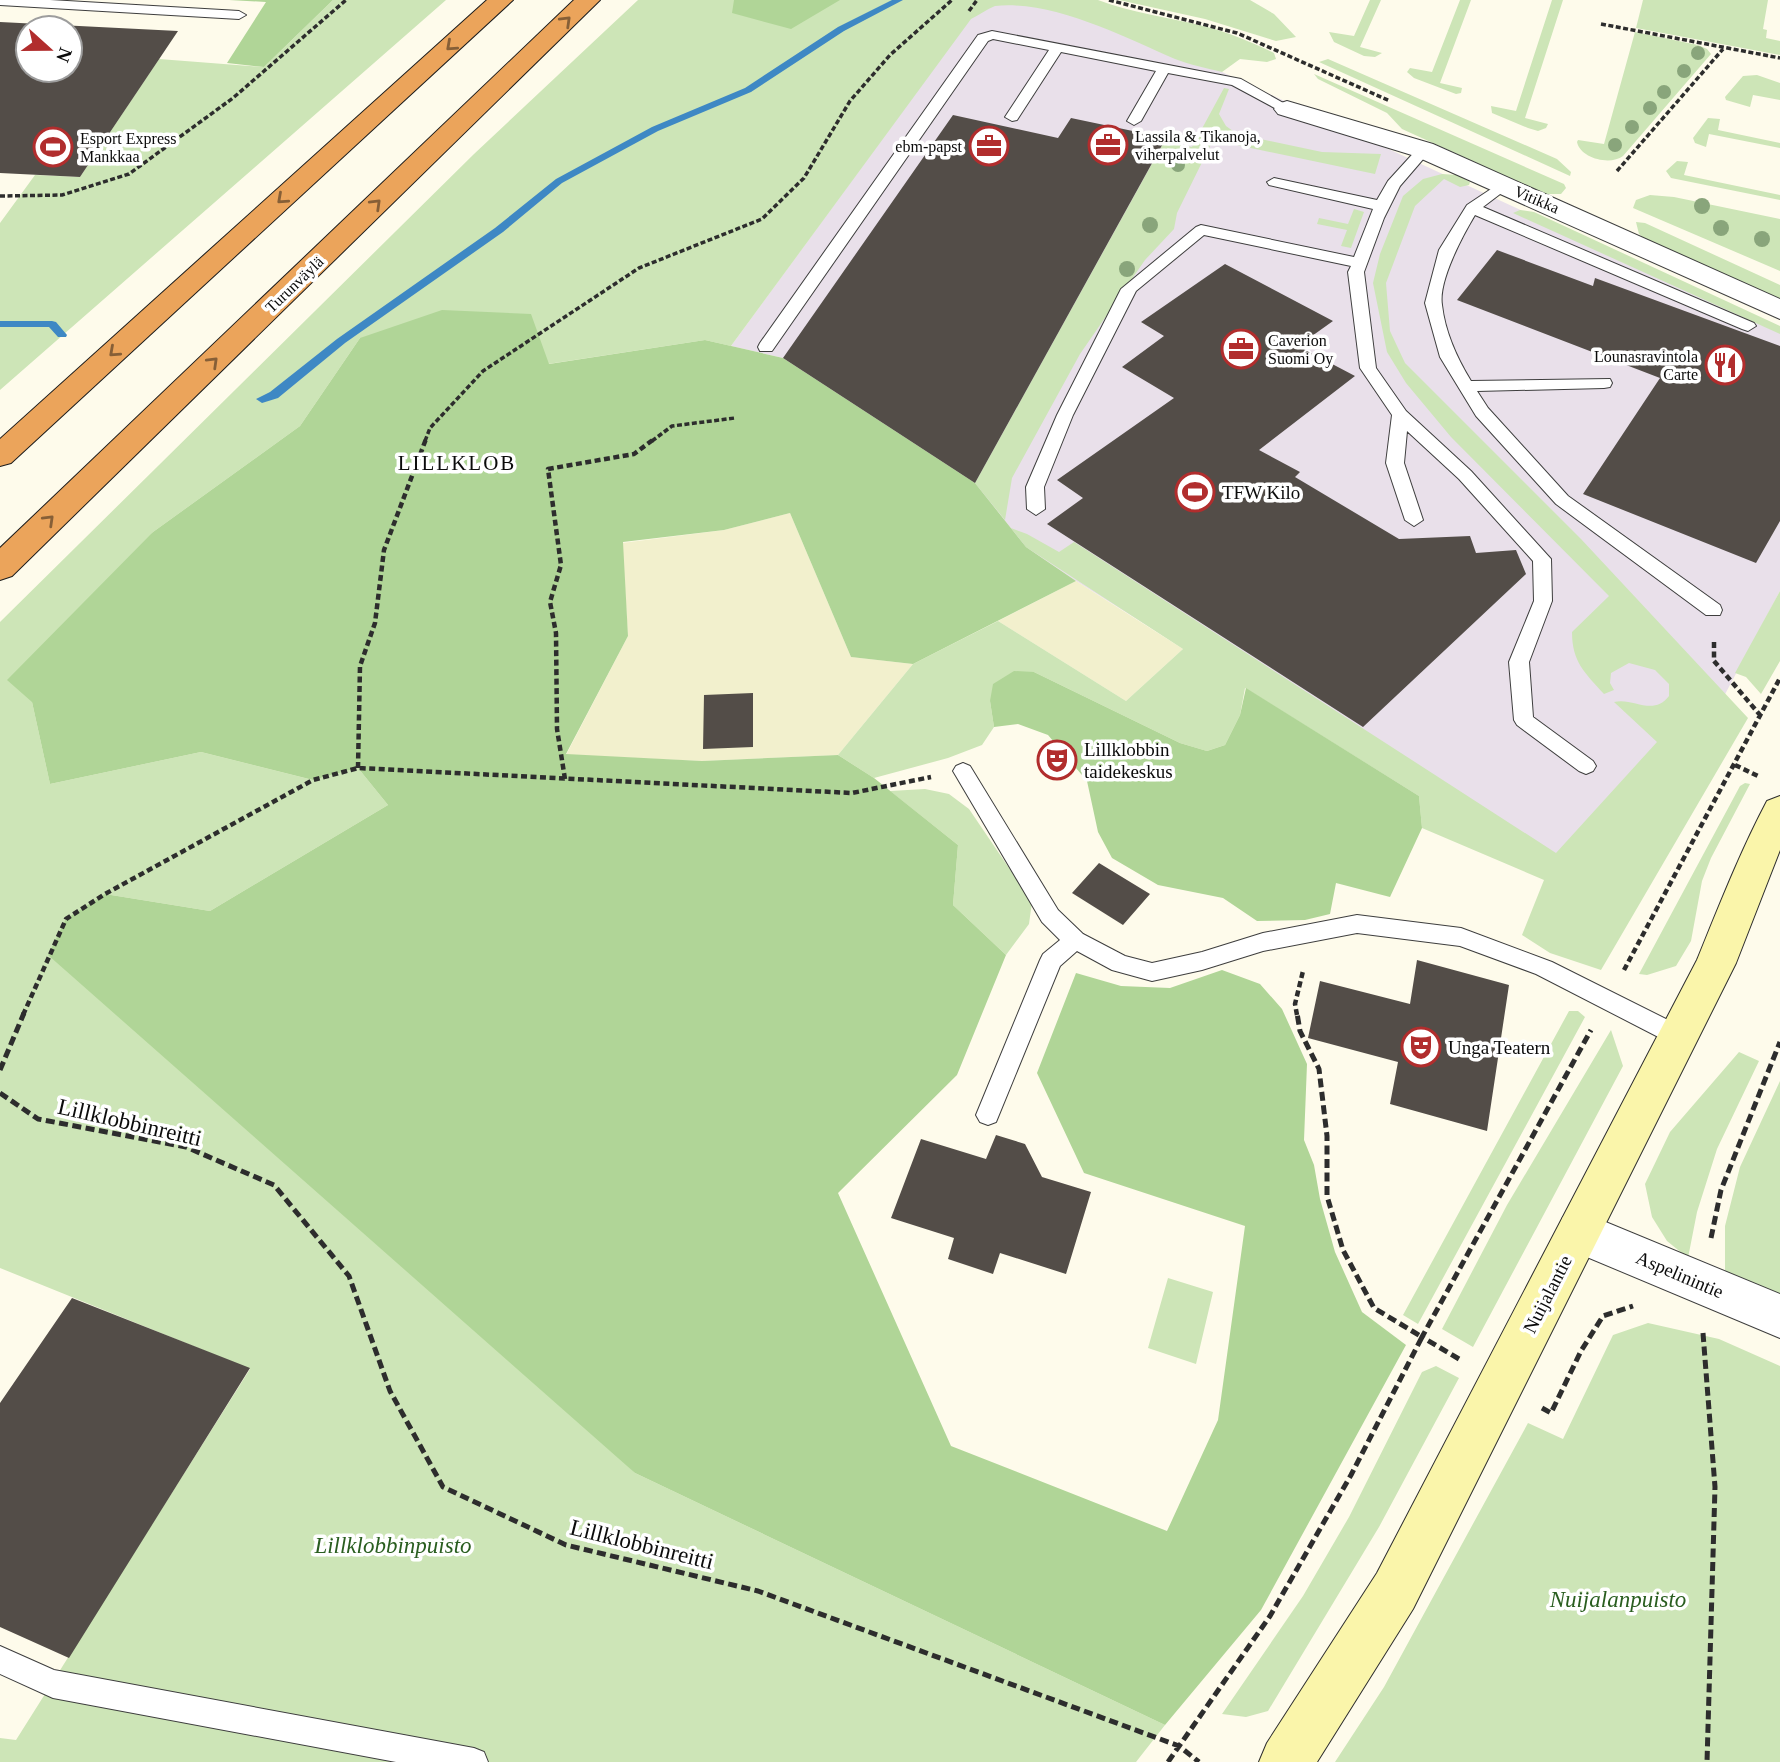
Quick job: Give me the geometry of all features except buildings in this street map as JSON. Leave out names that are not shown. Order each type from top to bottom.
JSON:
[{"type":"highway","points":[[0,456],[501,0]]},
{"type":"highway","name":"Turunväylä","points":[[0,568],[588,0]]},
{"type":"main road","name":"Nuijalantie","points":[[1286,1762],[1395,1591],[1716,963],[1756,860],[1780,811]]},
{"type":"street","name":"Vitikka","points":[[1287,108],[1424,150],[1780,310]]},
{"type":"street","name":"Aspelinintie","points":[[1579,1232],[1702,1302],[1780,1316]]},
{"type":"lane","points":[[0,1],[239,15]]},
{"type":"lane","points":[[766,346],[983,38],[992,35],[1236,82],[1287,108]]},
{"type":"lane","points":[[1012,117],[1058,47]]},
{"type":"lane","points":[[1134,121],[1165,67]]},
{"type":"lane","points":[[1424,150],[1392,184],[1356,272],[1368,368],[1400,415],[1465,475],[1542,559],[1544,601],[1519,662],[1524,720],[1586,766]]},
{"type":"lane","points":[[1274,182],[1382,205]]},
{"type":"lane","points":[[1503,185],[1472,208],[1447,250],[1433,303],[1448,357],[1482,412],[1562,500],[1713,610]]},
{"type":"lane","points":[[1472,208],[1748,326]]},
{"type":"lane","points":[[1036,509],[1035,487],[1065,415],[1129,289],[1201,230],[1359,262]]},
{"type":"lane","points":[[1466,386],[1604,383]]},
{"type":"lane","points":[[1400,415],[1395,463],[1414,520]]},
{"type":"lane","points":[[963,771],[1050,916],[1075,940],[1120,964],[1152,972],[1202,961],[1263,942],[1357,924],[1461,937],[1544,968],[1678,1036]]},
{"type":"lane","points":[[988,1115],[1051,960],[1075,940]]},
{"type":"lane","points":[[0,1660],[53,1684],[474,1762]]},
{"type":"path","points":[[0,195],[62,195],[129,174],[233,98],[346,0]]},
{"type":"path","points":[[358,768],[360,666],[375,623],[384,550],[430,428],[483,370],[639,268],[762,219],[804,178],[830,140],[850,101],[882,64],[952,0]]},
{"type":"path","points":[[1601,24],[1780,58]]},
{"type":"path","points":[[1617,171],[1724,48]]},
{"type":"path","points":[[1735,58],[1737,51]]},
{"type":"path","points":[[565,779],[557,730],[556,633],[550,602],[561,565],[548,469],[634,454],[672,426],[735,418]]},
{"type":"path","points":[[1713,610],[1714,661],[1760,715]]},
{"type":"path","points":[[0,1070],[66,919],[105,894],[313,780],[358,768],[852,793],[963,771]]},
{"type":"path","points":[[1168,1762],[1270,1616],[1351,1475],[1422,1337],[1374,1308],[1343,1250],[1326,1196],[1327,1136],[1319,1069],[1300,1031],[1295,1004],[1303,975],[1303,934]]},
{"type":"path","points":[[1707,1762],[1715,1487],[1702,1302],[1721,1190],[1780,1042]]},
{"type":"path","name":"Lillklobbinreitti","points":[[0,1093],[38,1119],[186,1147],[274,1185],[349,1276],[390,1391],[443,1487],[566,1545],[758,1591],[1179,1746],[1199,1762]]},
{"type":"shaded area","points":[[984,0],[1074,0],[1222,72],[1780,330],[1780,591],[1608,914],[1076,581],[1026,547],[975,483],[783,358],[731,346]]},
{"type":"shaded area","points":[[790,513],[851,657],[913,664],[838,755],[702,761],[566,755],[628,636],[622,543],[724,530]]},
{"type":"shaded area","points":[[1076,581],[1183,649],[1126,701],[998,621]]},
{"type":"green space","points":[[229,0],[333,0],[264,67],[227,63],[266,2]]},
{"type":"green space","points":[[333,0],[446,0],[0,390],[0,223],[35,175],[80,177],[159,59],[264,67]]},
{"type":"green space","name":"Lillklobbinpuisto","points":[[638,0],[1098,0],[1137,12],[1221,31],[1274,53],[1276,59],[1267,62],[1240,59],[1222,72],[1181,61],[1064,14],[1017,6],[995,6],[971,19],[731,346],[705,340],[548,364],[360,338],[300,426],[153,532],[32,702],[50,784],[201,752],[313,780],[358,768],[388,805],[210,911],[105,894],[635,1473],[1165,1725],[1136,1762],[0,1762],[0,1738],[16,1740],[250,1369],[0,1268],[0,622],[474,154]]},
{"type":"green space","points":[[734,0],[840,0],[791,29],[732,13]]},
{"type":"green space","points":[[1119,0],[1250,0],[1274,14],[1296,37],[1276,41],[1205,19]]},
{"type":"green space","points":[[1370,0],[1381,0],[1360,47],[1382,53],[1375,57],[1364,56],[1334,42],[1329,32],[1354,36]]},
{"type":"green space","points":[[1460,0],[1471,0],[1440,83],[1462,88],[1461,93],[1456,94],[1414,78],[1407,72],[1410,68],[1432,72]]},
{"type":"green space","points":[[1552,0],[1563,0],[1525,118],[1548,124],[1546,128],[1538,131],[1492,113],[1491,106],[1516,111]]},
{"type":"green space","points":[[1643,0],[1768,0],[1763,29],[1767,30],[1766,38],[1780,41],[1780,55],[1636,28]]},
{"type":"green space","points":[[1635,32],[1698,45],[1711,54],[1623,156],[1611,160],[1596,159],[1579,148],[1577,142],[1604,144]]},
{"type":"green space","points":[[1328,59],[1557,159],[1571,172],[1570,176],[1319,62]]},
{"type":"green space","points":[[1314,74],[1564,184],[1566,188],[1561,194],[1545,194],[1402,129],[1387,113],[1318,79]]},
{"type":"green space","points":[[1757,75],[1780,83],[1780,100],[1753,95],[1750,107],[1726,100],[1725,97],[1743,76]]},
{"type":"green space","points":[[1224,88],[1229,89],[1219,114],[1226,126],[1237,134],[1322,152],[1381,154],[1375,174],[1213,140],[1177,213],[1174,229],[1145,260],[1080,354],[1012,478],[1005,520],[975,483],[1164,142],[1192,147]]},
{"type":"green space","points":[[1708,118],[1720,119],[1718,130],[1780,143],[1780,148],[1709,134],[1706,147],[1695,143],[1693,138]]},
{"type":"green space","points":[[1677,161],[1688,162],[1684,175],[1780,195],[1780,200],[1671,178],[1666,171]]},
{"type":"green space","points":[[1442,174],[1457,175],[1470,182],[1469,185],[1460,187],[1444,179],[1415,206],[1386,283],[1390,331],[1405,363],[1581,539],[1748,718],[1601,970],[1550,953],[1522,935],[1544,880],[1422,828],[1419,796],[1245,688],[1240,715],[1225,745],[1207,751],[1180,743],[1034,672],[990,701],[994,727],[982,745],[948,758],[874,778],[838,755],[913,664],[998,621],[1126,701],[1183,649],[1026,547],[1011,528],[1059,552],[1074,542],[1556,853],[1657,742],[1614,702],[1656,705],[1669,696],[1669,684],[1655,670],[1629,663],[1611,673],[1610,683],[1614,690],[1604,694],[1591,680],[1577,659],[1572,632],[1609,596],[1451,437],[1406,383],[1387,352],[1373,283],[1380,254],[1403,196],[1423,179]]},
{"type":"green space","points":[[1650,195],[1674,197],[1780,219],[1780,271],[1633,208],[1636,200]]},
{"type":"green space","points":[[1354,209],[1364,212],[1351,248],[1341,246],[1347,230],[1317,224],[1319,218],[1348,224]]},
{"type":"green space","points":[[1520,210],[1534,212],[1780,326],[1780,334],[1513,213]]},
{"type":"green space","points":[[1636,222],[1645,223],[1780,285],[1780,303],[1652,245],[1639,234]]},
{"type":"green space","points":[[442,310],[531,314],[549,364],[705,340],[783,358],[975,483],[1026,547],[1076,581],[913,664],[851,657],[790,513],[724,530],[623,542],[628,636],[566,754],[702,761],[838,755],[874,778],[958,845],[953,905],[1006,955],[957,1075],[838,1193],[951,1446],[1167,1531],[1218,1420],[1245,1226],[1084,1173],[1037,1073],[1076,973],[1121,986],[1170,988],[1222,970],[1260,984],[1282,1009],[1307,1064],[1304,1140],[1314,1165],[1320,1199],[1335,1252],[1362,1312],[1406,1345],[1261,1610],[1165,1725],[635,1473],[48,955],[66,919],[105,894],[210,911],[388,805],[358,768],[313,780],[201,752],[50,784],[32,702],[7,680],[153,532],[300,426],[360,338]]},
{"type":"green space","points":[[1780,591],[1780,661],[1761,694],[1746,677],[1735,673]]},
{"type":"green space","points":[[1014,671],[1034,672],[1180,743],[1207,751],[1225,745],[1240,715],[1246,688],[1419,796],[1422,828],[1390,897],[1336,883],[1330,914],[1305,920],[1257,921],[1223,898],[1158,885],[1112,858],[1098,832],[1087,781],[1048,735],[1018,724],[994,727],[990,701],[993,684]]},
{"type":"green space","points":[[1750,784],[1711,858],[1702,881],[1691,941],[1676,966],[1647,975],[1639,974],[1740,786]]},
{"type":"green space","points":[[925,789],[949,794],[969,809],[1032,902],[1029,924],[1006,955],[953,905],[958,845],[890,791]]},
{"type":"green space","points":[[1569,1011],[1578,1011],[1585,1017],[1418,1324],[1403,1315]]},
{"type":"green space","points":[[1611,1030],[1623,1066],[1473,1347],[1442,1329],[1507,1205]]},
{"type":"green space","points":[[1739,1052],[1759,1061],[1717,1149],[1697,1212],[1688,1258],[1667,1241],[1652,1217],[1645,1184],[1670,1132]]},
{"type":"green space","points":[[1780,1081],[1780,1296],[1725,1275],[1725,1226],[1740,1167]]},
{"type":"green space","points":[[1168,1278],[1213,1292],[1196,1364],[1148,1348]]},
{"type":"green space","name":"Nuijalanpuisto","points":[[1648,1323],[1719,1339],[1780,1366],[1780,1762],[1335,1762],[1384,1687],[1528,1423],[1563,1439],[1613,1335]]},
{"type":"green space","points":[[1436,1366],[1459,1378],[1379,1527],[1268,1711],[1246,1717],[1222,1714],[1303,1596],[1349,1517],[1422,1372]]},
{"type":"waterway","points":[[262,399],[274,395],[341,341],[499,230],[559,181],[655,129],[748,90],[841,29],[899,0]]},
{"type":"waterway","points":[[0,324],[52,324],[62,335]]},
{"type":"place","name":"Lassila & Tikanoja, viherpalvelut","points":[[1108,145]]},
{"type":"place","name":"ebm-papst","points":[[989,146]]},
{"type":"place","name":"Esport Express Mankkaa","points":[[53,147]]},
{"type":"place","name":"Caverion Suomi Oy","points":[[1241,349]]},
{"type":"place","name":"Lounasravintola Carte","points":[[1725,365]]},
{"type":"place","name":"TFW Kilo","points":[[1195,492]]},
{"type":"place","name":"Lillklobbin taidekeskus","points":[[1057,760]]},
{"type":"place","name":"Unga Teatern","points":[[1421,1047]]},
{"type":"district","name":"LILLKLOB","points":[[457,463]]}]
